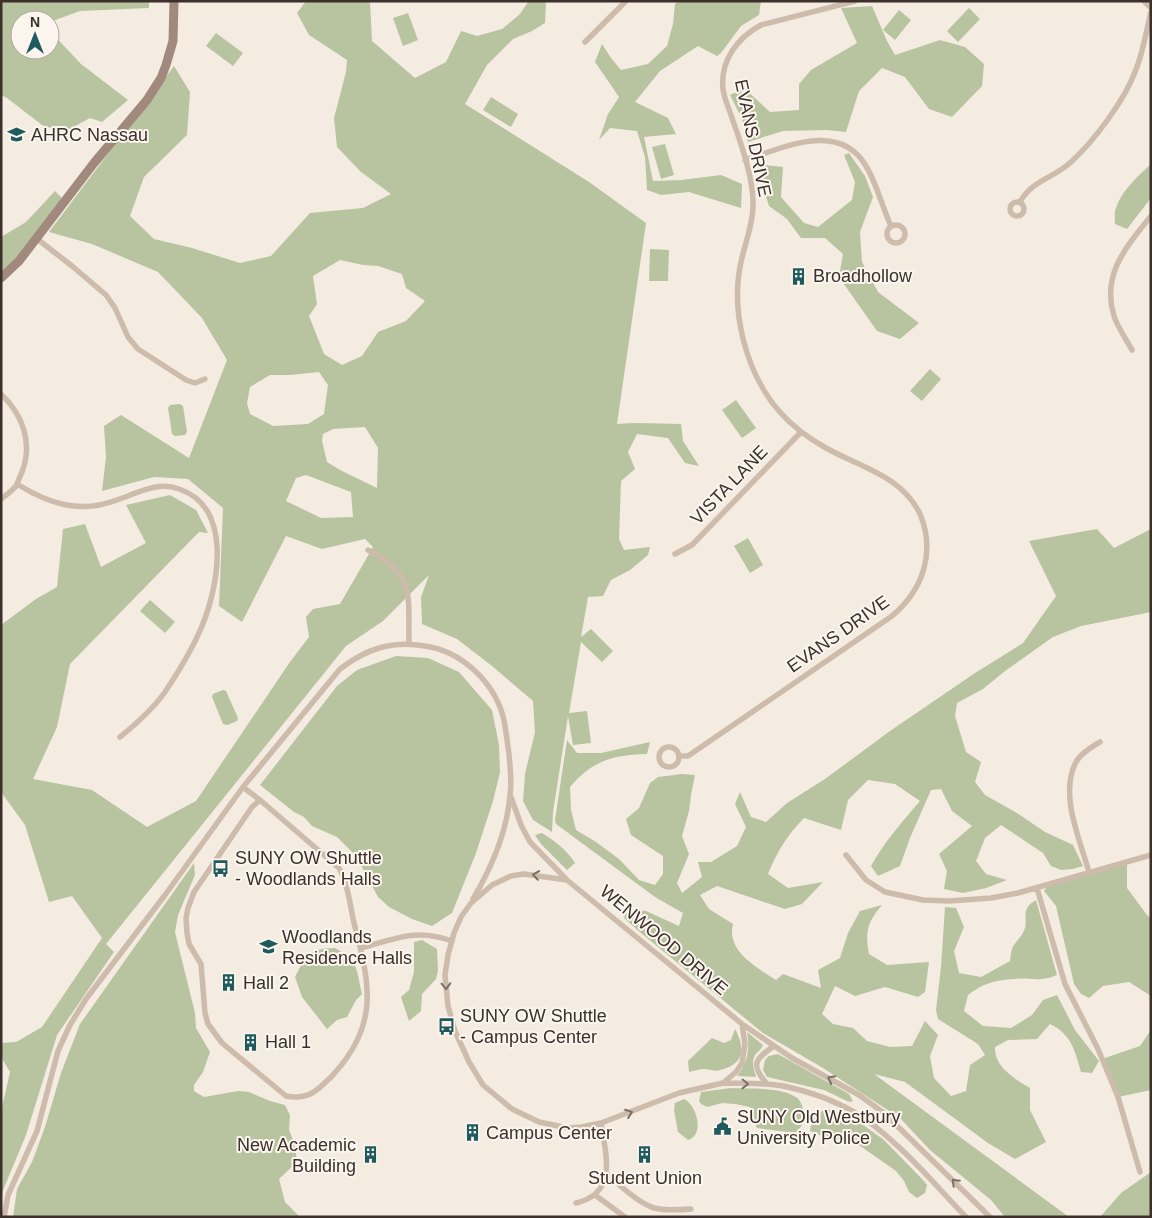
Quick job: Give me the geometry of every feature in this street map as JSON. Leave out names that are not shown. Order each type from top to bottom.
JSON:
[{"type":"main road","points":[[1,278],[19,261],[94,163],[147,100],[161,78],[172,41],[174,1]]},
{"type":"street","points":[[585,42],[626,1]]},
{"type":"street","name":"EVANS DRIVE","points":[[679,756],[688,756],[892,616],[912,596],[924,572],[927,557],[925,530],[919,512],[898,485],[883,475],[827,449],[801,432],[780,412],[762,387],[751,365],[742,331],[738,303],[738,276],[751,224],[753,207],[752,187],[723,89],[724,71],[732,50],[749,32],[761,25],[855,1]]},
{"type":"street","points":[[1144,1],[1151,8]]},
{"type":"street","points":[[1020,202],[1026,192],[1035,184],[1068,165],[1074,159],[1088,144],[1120,100],[1136,70],[1151,12]]},
{"type":"street","points":[[745,160],[811,140],[825,140],[841,144],[856,154],[866,166],[891,226]]},
{"type":"street","points":[[1132,350],[1114,316],[1111,299],[1112,283],[1118,260],[1151,216]]},
{"type":"street","points":[[36,238],[106,295],[115,308],[128,337],[138,348],[192,383],[195,384],[205,379]]},
{"type":"street","points":[[1,394],[16,410],[22,421],[27,451],[17,484],[1,499]]},
{"type":"street","name":"VISTA LANE","points":[[675,554],[692,545],[801,432]]},
{"type":"street","points":[[17,484],[46,500],[63,505],[77,506],[106,503],[150,488],[177,488],[191,494],[198,500],[210,514],[213,521],[217,556],[211,600],[202,626],[165,692],[154,706],[120,738]]},
{"type":"street","points":[[368,550],[394,566],[404,578],[408,590],[409,643]]},
{"type":"street","points":[[4,1217],[8,1195],[37,1131],[58,1051],[70,1025],[86,999],[171,887],[243,787],[340,669],[352,660],[376,648],[409,643],[429,646],[454,656],[474,670],[493,693],[503,714],[510,769],[510,795],[504,827],[487,875],[461,916],[452,941],[445,975],[449,1015],[469,1062],[483,1085],[512,1109],[539,1122],[568,1128],[601,1124],[679,1093],[723,1083],[767,1084],[820,1096],[864,1119],[896,1145],[966,1217]]},
{"type":"street","points":[[1089,872],[1070,806],[1069,788],[1076,762],[1083,754],[1100,742]]},
{"type":"street","points":[[243,787],[260,800],[339,868],[344,880],[361,948],[368,993],[365,1019],[354,1047],[340,1067],[320,1089],[308,1096],[286,1096],[222,1043],[215,1035],[205,1013],[201,964],[192,951],[187,934],[186,918],[194,892],[252,807],[260,800]]},
{"type":"street","name":"WENWOOD DRIVE","points":[[510,795],[521,825],[530,842],[567,880],[742,1024],[774,1046],[859,1095],[884,1113],[990,1217]]},
{"type":"street","points":[[846,855],[859,873],[876,888],[900,896],[923,900],[958,901],[991,898],[1037,888],[1151,855]]},
{"type":"street","points":[[471,902],[492,885],[510,876],[524,874],[567,880]]},
{"type":"street","points":[[1037,888],[1065,984],[1098,1050],[1118,1097],[1140,1172]]},
{"type":"street","points":[[361,948],[417,934],[437,935],[452,941]]},
{"type":"street","points":[[723,1083],[736,1072],[742,1063],[745,1044],[742,1024]]},
{"type":"street","points":[[767,1084],[758,1072],[757,1063],[760,1056],[774,1046]]},
{"type":"street","points":[[576,1203],[587,1200],[602,1188],[606,1172],[606,1161],[601,1124]]},
{"type":"street","points":[[606,1172],[614,1182],[652,1208],[663,1210],[690,1209]]},
{"type":"street","points":[[595,1195],[625,1217]]},
{"type":"green space","points":[[1,1],[149,1],[149,8],[80,11],[60,18],[60,10],[10,10],[10,60],[60,60],[60,42],[81,64],[128,100],[102,122],[90,118],[64,132],[42,125],[1,95]]},
{"type":"green space","points":[[306,1],[370,1],[372,41],[415,78],[446,62],[461,31],[477,36],[502,29],[519,15],[529,1],[546,1],[545,23],[513,39],[487,65],[465,104],[589,182],[646,223],[617,424],[681,424],[683,441],[699,466],[685,463],[668,438],[637,434],[628,452],[635,469],[621,481],[619,539],[624,550],[650,547],[648,555],[630,570],[611,580],[603,596],[588,597],[581,637],[591,629],[613,651],[602,662],[581,642],[569,713],[587,711],[591,743],[573,745],[568,716],[553,812],[552,832],[533,820],[523,801],[525,774],[535,732],[533,701],[457,639],[422,624],[421,597],[429,575],[383,621],[346,646],[106,944],[114,952],[57,1035],[26,1135],[1,1195],[1,1112],[10,1072],[1,1057],[1,1043],[16,1042],[42,1027],[102,938],[72,896],[49,902],[25,825],[1,792],[1,625],[36,599],[57,587],[63,529],[85,524],[101,567],[146,543],[126,505],[170,495],[196,510],[208,533],[199,532],[70,664],[57,727],[33,779],[92,790],[147,827],[196,801],[309,637],[306,617],[313,609],[340,604],[373,547],[365,539],[322,549],[286,536],[242,622],[219,606],[223,508],[188,479],[154,477],[102,491],[106,457],[104,426],[121,415],[189,458],[227,360],[202,318],[158,272],[92,244],[49,232],[174,66],[190,92],[187,135],[144,177],[130,216],[154,239],[192,248],[240,263],[271,256],[310,213],[363,208],[391,194],[361,172],[337,147],[334,118],[346,72],[347,60],[309,35],[297,13]],"holes":[[[340,260],[378,266],[402,274],[406,288],[425,301],[406,321],[378,332],[362,356],[342,365],[324,354],[309,316],[317,304],[313,276]],[[319,372],[328,385],[324,414],[308,424],[273,426],[250,414],[247,403],[250,387],[270,375]],[[365,427],[378,448],[377,488],[327,462],[322,441],[323,434],[333,429]],[[306,475],[351,492],[353,517],[321,518],[286,501],[296,478]]]},
{"type":"green space","points":[[678,1],[761,1],[759,15],[741,26],[721,53],[717,56],[698,46],[660,71],[635,102],[668,118],[676,134],[644,137],[653,181],[721,175],[742,184],[741,208],[689,192],[661,195],[647,190],[645,157],[637,131],[610,128],[599,140],[608,114],[619,97],[595,62],[602,44],[621,70],[648,64],[667,46],[673,24],[675,4]]},
{"type":"green space","points":[[872,6],[895,55],[940,40],[965,47],[984,64],[982,86],[952,117],[929,109],[905,77],[882,68],[859,91],[846,132],[827,130],[783,131],[748,142],[742,119],[730,95],[744,88],[770,112],[799,110],[799,84],[811,70],[857,43],[841,8]]},
{"type":"green space","points":[[969,8],[980,19],[958,42],[947,31]]},
{"type":"green space","points":[[899,10],[911,20],[895,40],[883,30]]},
{"type":"green space","points":[[408,13],[418,40],[403,46],[393,18]]},
{"type":"green space","points":[[216,33],[243,53],[233,66],[206,46]]},
{"type":"green space","points":[[491,97],[518,114],[511,127],[483,110]]},
{"type":"green space","points":[[665,144],[674,175],[661,179],[652,147]]},
{"type":"green space","points":[[849,153],[865,176],[873,197],[860,232],[862,262],[878,292],[919,323],[900,339],[877,331],[839,277],[843,254],[825,238],[801,238],[787,219],[769,206],[759,175],[765,165],[783,167],[781,197],[804,223],[818,227],[852,200],[855,182],[844,155]]},
{"type":"green space","points":[[1151,164],[1151,198],[1127,229],[1115,224],[1115,210],[1118,202],[1130,184]]},
{"type":"green space","points":[[55,191],[65,201],[1,278],[1,237],[26,222]]},
{"type":"green space","points":[[650,249],[669,250],[668,281],[649,281]]},
{"type":"green space","points":[[930,369],[941,379],[922,401],[910,391]]},
{"type":"green space","points":[[736,400],[756,428],[742,438],[722,410]]},
{"type":"green space","points":[[180,404],[183,406],[187,432],[185,435],[175,436],[172,434],[168,408],[170,405]]},
{"type":"green space","points":[[1097,529],[1114,548],[1151,529],[1151,612],[1081,626],[1053,637],[983,689],[957,703],[955,716],[966,752],[981,762],[975,782],[985,795],[1045,832],[1073,845],[1083,866],[1061,870],[1051,866],[1043,853],[1001,825],[985,838],[976,861],[986,874],[1007,880],[986,888],[963,893],[944,889],[947,871],[939,854],[972,826],[952,811],[941,789],[931,790],[900,866],[878,876],[871,866],[876,857],[887,840],[920,801],[895,784],[868,780],[848,800],[841,830],[804,818],[783,844],[775,859],[768,874],[788,888],[823,882],[802,904],[785,909],[717,886],[700,895],[709,909],[733,924],[732,934],[734,942],[738,950],[752,964],[776,980],[783,974],[821,988],[818,970],[840,958],[848,933],[860,911],[882,905],[868,928],[869,954],[887,965],[929,962],[925,992],[918,997],[885,987],[855,996],[835,986],[822,1014],[833,1024],[853,1028],[867,1041],[890,1047],[912,1046],[925,1021],[938,1035],[930,1056],[934,1078],[951,1096],[966,1091],[970,1065],[985,1055],[978,1044],[938,1019],[936,1010],[945,907],[956,908],[964,927],[954,951],[959,973],[981,977],[1010,961],[1013,947],[1025,928],[1026,910],[1036,900],[1057,975],[1044,979],[1006,980],[989,983],[968,995],[964,1011],[983,1026],[1011,1028],[1032,1015],[1043,1000],[1057,995],[1075,1030],[1099,1061],[1092,1073],[1081,1072],[1071,1044],[1063,1033],[1050,1024],[1037,1039],[1008,1040],[995,1047],[998,1061],[1006,1072],[1030,1088],[1030,1110],[1046,1142],[1015,1159],[988,1143],[905,1082],[874,1074],[1069,1217],[1005,1217],[991,1200],[930,1150],[900,1118],[823,1068],[763,1033],[641,933],[624,918],[627,909],[646,911],[679,926],[683,913],[655,897],[556,824],[555,820],[567,740],[577,753],[601,753],[650,742],[647,754],[614,758],[604,761],[587,771],[570,787],[571,810],[576,830],[619,859],[639,880],[655,885],[663,874],[663,856],[631,835],[626,819],[639,808],[650,783],[658,777],[682,774],[695,775],[689,811],[682,836],[689,854],[677,883],[682,893],[702,877],[698,862],[711,862],[737,846],[746,827],[735,804],[740,792],[751,817],[766,822],[787,803],[825,779],[890,731],[1023,643],[1056,596],[1029,541]]},
{"type":"green space","points":[[748,538],[763,565],[750,573],[734,546]]},
{"type":"green space","points":[[150,600],[175,622],[165,633],[140,611]]},
{"type":"green space","points":[[396,656],[428,658],[459,672],[492,710],[499,745],[500,772],[493,801],[476,853],[452,913],[432,926],[412,919],[389,907],[378,897],[356,856],[337,837],[312,826],[304,817],[294,812],[260,785],[337,686],[357,670]]},
{"type":"green space","points":[[223,690],[226,691],[238,718],[237,721],[227,725],[223,724],[212,697],[213,694]]},
{"type":"green space","points":[[542,833],[560,846],[575,863],[567,870],[541,844],[535,835]]},
{"type":"green space","points":[[1127,862],[1127,888],[1151,918],[1151,996],[1129,982],[1103,986],[1089,998],[1081,994],[1074,984],[1056,906],[1044,891],[1049,884]]},
{"type":"green space","points":[[194,863],[195,875],[178,915],[175,932],[195,1013],[196,1028],[210,1052],[203,1072],[194,1085],[194,1091],[204,1097],[238,1091],[249,1092],[285,1105],[290,1115],[289,1130],[295,1145],[297,1162],[279,1179],[285,1202],[300,1217],[13,1217],[17,1189],[32,1162],[45,1127],[61,1073],[80,1024]]},
{"type":"green space","points":[[422,940],[437,949],[438,971],[436,979],[422,994],[421,1011],[409,1021],[401,997],[409,990],[414,972],[414,942]]},
{"type":"green space","points":[[335,948],[353,962],[362,994],[356,1000],[347,1017],[337,1020],[327,1029],[302,997],[295,977],[309,954],[319,950]]},
{"type":"green space","points":[[735,1029],[741,1043],[741,1055],[734,1064],[718,1071],[702,1069],[689,1072],[688,1061],[712,1038],[724,1043],[731,1040]]},
{"type":"green space","points":[[1151,1030],[1151,1090],[1118,1097],[1102,1059],[1140,1046]]},
{"type":"green space","points":[[747,1032],[763,1045],[753,1061],[756,1077],[737,1076],[744,1066],[747,1055]]},
{"type":"green space","points":[[778,1054],[849,1094],[853,1101],[849,1102],[824,1090],[767,1077],[763,1070],[765,1060],[769,1056]]},
{"type":"green space","points":[[731,1088],[780,1091],[796,1097],[800,1101],[804,1112],[804,1119],[800,1129],[795,1133],[757,1128],[751,1117],[750,1107],[722,1103],[707,1107],[699,1101],[701,1092]]},
{"type":"green space","points":[[684,1099],[693,1107],[698,1126],[693,1137],[688,1140],[678,1132],[674,1110],[675,1103]]},
{"type":"green space","points":[[827,1109],[851,1116],[884,1140],[927,1185],[925,1193],[917,1198],[909,1192],[904,1181],[896,1171],[856,1143],[822,1136],[810,1131],[815,1117]]},
{"type":"green space","points":[[1151,1172],[1151,1217],[1100,1217],[1121,1193]]},
{"type":"place","name":"AHRC Nassau","points":[[17,135]]},
{"type":"place","name":"Broadhollow","points":[[799,276]]},
{"type":"place","name":"SUNY OW Shuttle - Woodlands Halls","points":[[221,868]]},
{"type":"place","name":"Woodlands Residence Halls","points":[[268,947]]},
{"type":"place","name":"Hall 2","points":[[229,983]]},
{"type":"place","name":"SUNY OW Shuttle - Campus Center","points":[[446,1026]]},
{"type":"place","name":"Hall 1","points":[[251,1042]]},
{"type":"place","name":"SUNY Old Westbury University Police","points":[[723,1127]]},
{"type":"place","name":"Campus Center","points":[[472,1133]]},
{"type":"place","name":"New Academic Building","points":[[370,1155]]},
{"type":"place","name":"Student Union","points":[[645,1155]]}]
